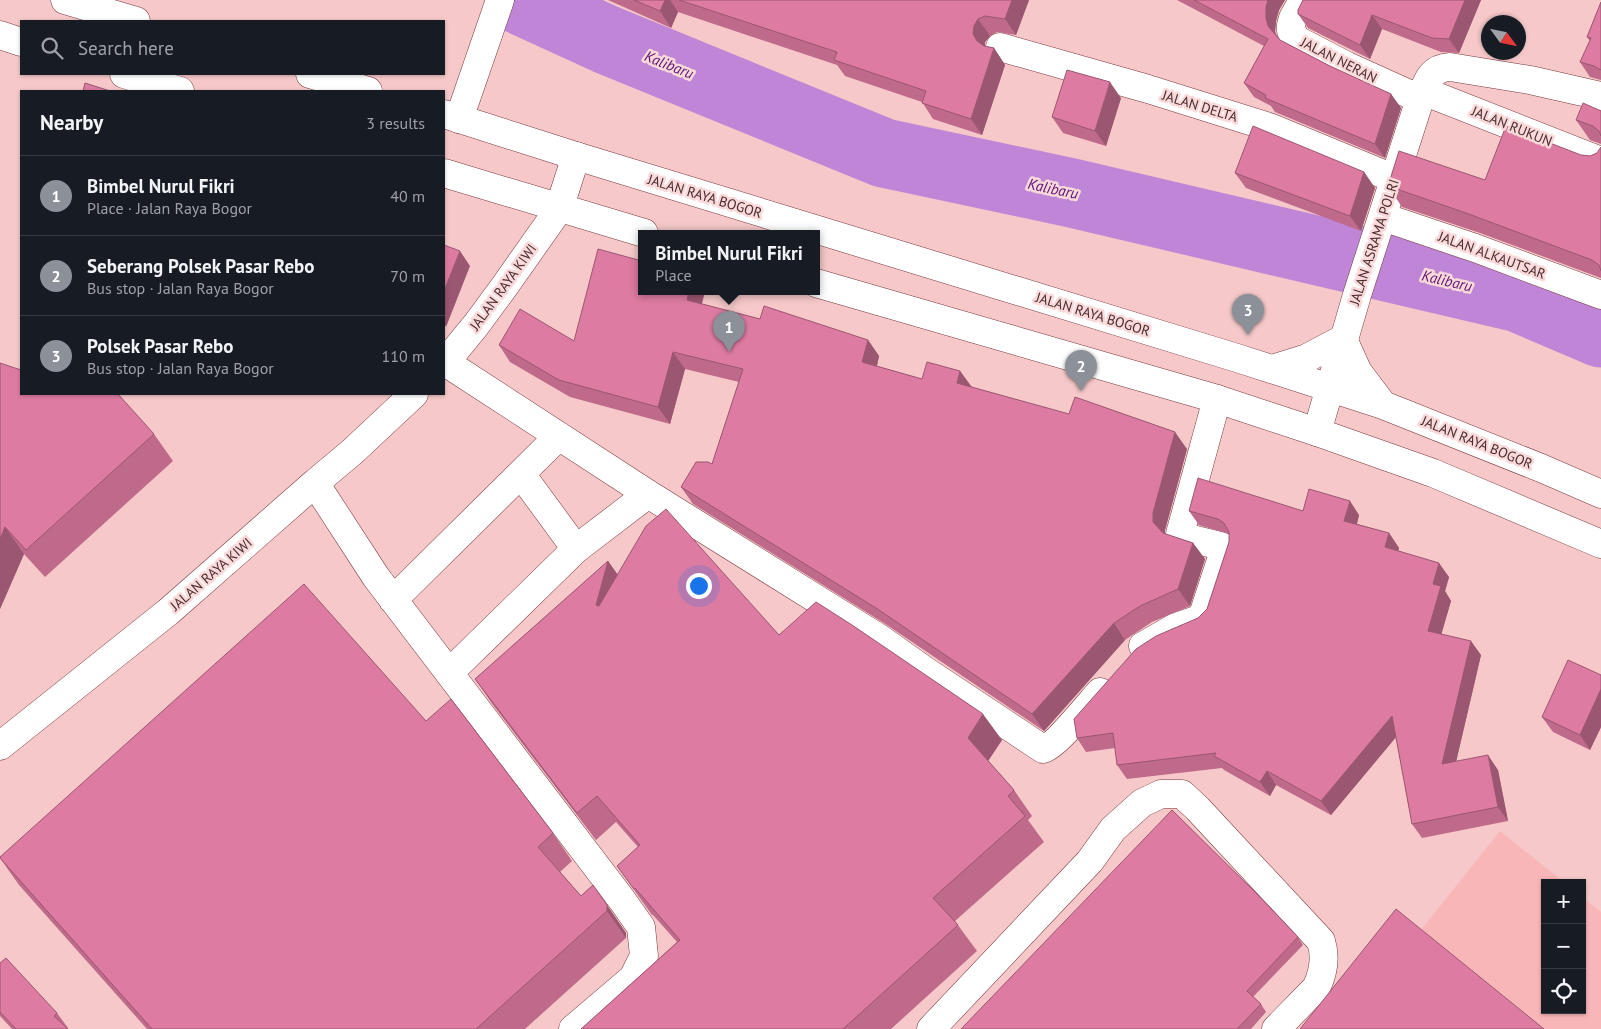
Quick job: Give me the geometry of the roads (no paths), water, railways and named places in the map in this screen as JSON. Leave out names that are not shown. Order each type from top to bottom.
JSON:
[{"type":"main road","points":[[65,0],[133,20]]},
{"type":"main road","name":"JALAN NERAN","points":[[1303,0],[1291,25],[1297,40],[1348,66],[1422,95]]},
{"type":"main road","points":[[451,116],[497,10]]},
{"type":"main road","points":[[0,35],[20,42]]},
{"type":"main road","name":"JALAN DELTA","points":[[1000,48],[1269,127],[1395,179]]},
{"type":"main road","name":"JALAN ASRAMA POLRI","points":[[1317,432],[1343,339],[1422,95],[1434,72],[1450,67],[1530,80],[1601,96]]},
{"type":"main road","points":[[127,75],[177,90]]},
{"type":"main road","points":[[313,75],[365,90]]},
{"type":"main road","name":"JALAN RUKUN","points":[[1422,95],[1601,161]]},
{"type":"main road","name":"JALAN RAYA BOGOR","points":[[451,116],[818,230]]},
{"type":"main road","points":[[559,209],[576,156]]},
{"type":"main road","points":[[445,173],[638,231]]},
{"type":"main road","name":"JALAN RAYA KIWI","points":[[445,362],[504,287],[559,209]]},
{"type":"main road","name":"JALAN ALKAUTSAR","points":[[1383,217],[1475,248],[1601,296]]},
{"type":"main road","name":"JALAN RAYA BOGOR","points":[[820,231],[1272,369],[1383,405],[1601,494]]},
{"type":"main road","points":[[820,284],[1216,399],[1317,432],[1433,473],[1601,544]]},
{"type":"main road","points":[[1272,369],[1307,358],[1343,339],[1358,372],[1383,405]]},
{"type":"main road","points":[[445,364],[648,494],[879,638],[924,670],[1043,748],[1047,748],[1059,738],[1146,643],[1176,627],[1203,616],[1224,551],[1223,548],[1184,538],[1180,534],[1216,399]]},
{"type":"main road","name":"JALAN RAYA KIWI","points":[[0,746],[168,612],[352,452],[413,395]]},
{"type":"main road","points":[[393,600],[559,436]]},
{"type":"main road","points":[[520,474],[576,549]]},
{"type":"main road","points":[[315,483],[376,578],[622,900],[640,927],[644,956],[633,978],[572,1029]]},
{"type":"main road","points":[[449,673],[576,549],[648,494]]},
{"type":"main road","points":[[931,1029],[1090,862],[1113,830],[1142,803],[1161,794],[1182,794],[1205,816],[1320,941],[1324,953],[1320,980],[1316,988],[1276,1029]]},
{"type":"waterway","name":"Kalibaru","points":[[520,0],[605,39],[884,153],[1072,193],[1519,298],[1601,333]]},
{"type":"place","name":"Polsek Pasar Rebo","points":[[1248,335]]},
{"type":"place","name":"Bimbel Nurul Fikri","points":[[729,352]]},
{"type":"place","name":"Seberang Polsek Pasar Rebo","points":[[1081,391]]}]
